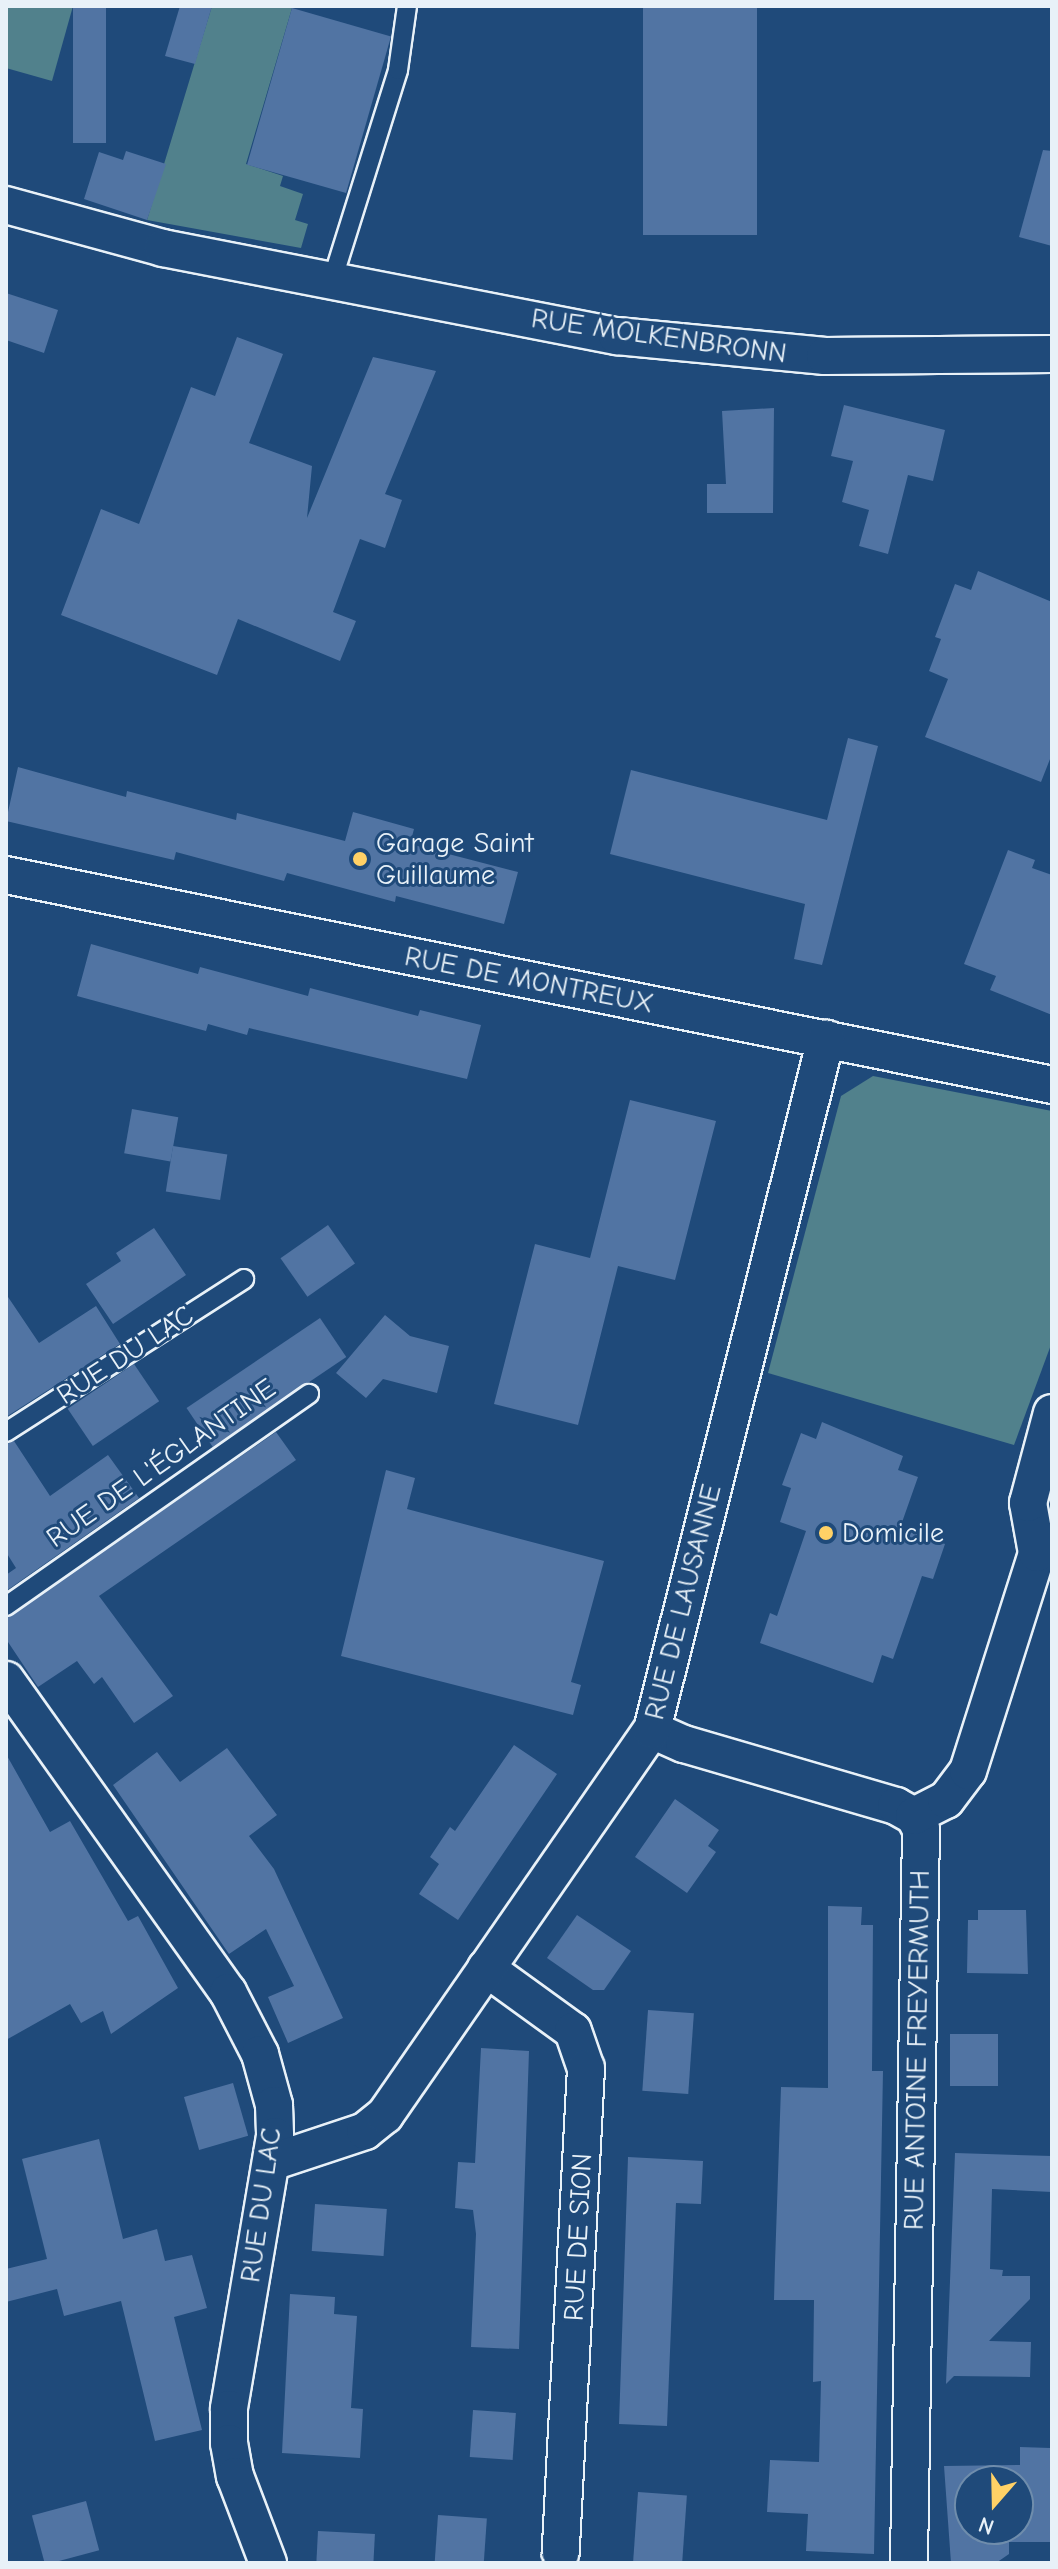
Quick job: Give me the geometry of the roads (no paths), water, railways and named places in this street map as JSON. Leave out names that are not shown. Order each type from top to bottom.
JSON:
[{"type":"street","name":"RUE MOLKENBRONN","points":[[6,205],[122,239],[655,341],[825,356],[1052,354]]},
{"type":"street","name":"RUE DE MONTREUX","points":[[6,875],[1052,1085]]},
{"type":"street","name":"RUE DE LAUSANNE","points":[[272,2162],[365,2131],[385,2115],[652,1730],[826,1039]]},
{"type":"street","points":[[652,1730],[684,1744],[896,1806],[914,1816],[946,1800],[968,1771],[1037,1553],[1028,1503],[1052,1413]]},
{"type":"street","name":"RUE DU LAC","points":[[6,1680],[104,1814],[246,2025],[274,2105],[272,2162],[229,2409],[235,2476],[268,2563]]},
{"type":"street","name":"RUE ANTOINE FREYERMUTH","points":[[909,2563],[921,1829],[914,1816]]},
{"type":"street","name":"RUE DE SION","points":[[486,1968],[573,2031],[586,2068],[561,2552]]},
{"type":"lane","points":[[332,281],[398,70],[407,6]]},
{"type":"lane","name":"RUE DU LAC","points":[[6,1432],[244,1279]]},
{"type":"lane","name":"RUE DE L'ÉGLANTINE","points":[[6,1606],[309,1394]]},
{"type":"place","name":"Garage Saint Guillaume","points":[[360,859]]},
{"type":"place","name":"Domicile","points":[[826,1533]]}]
